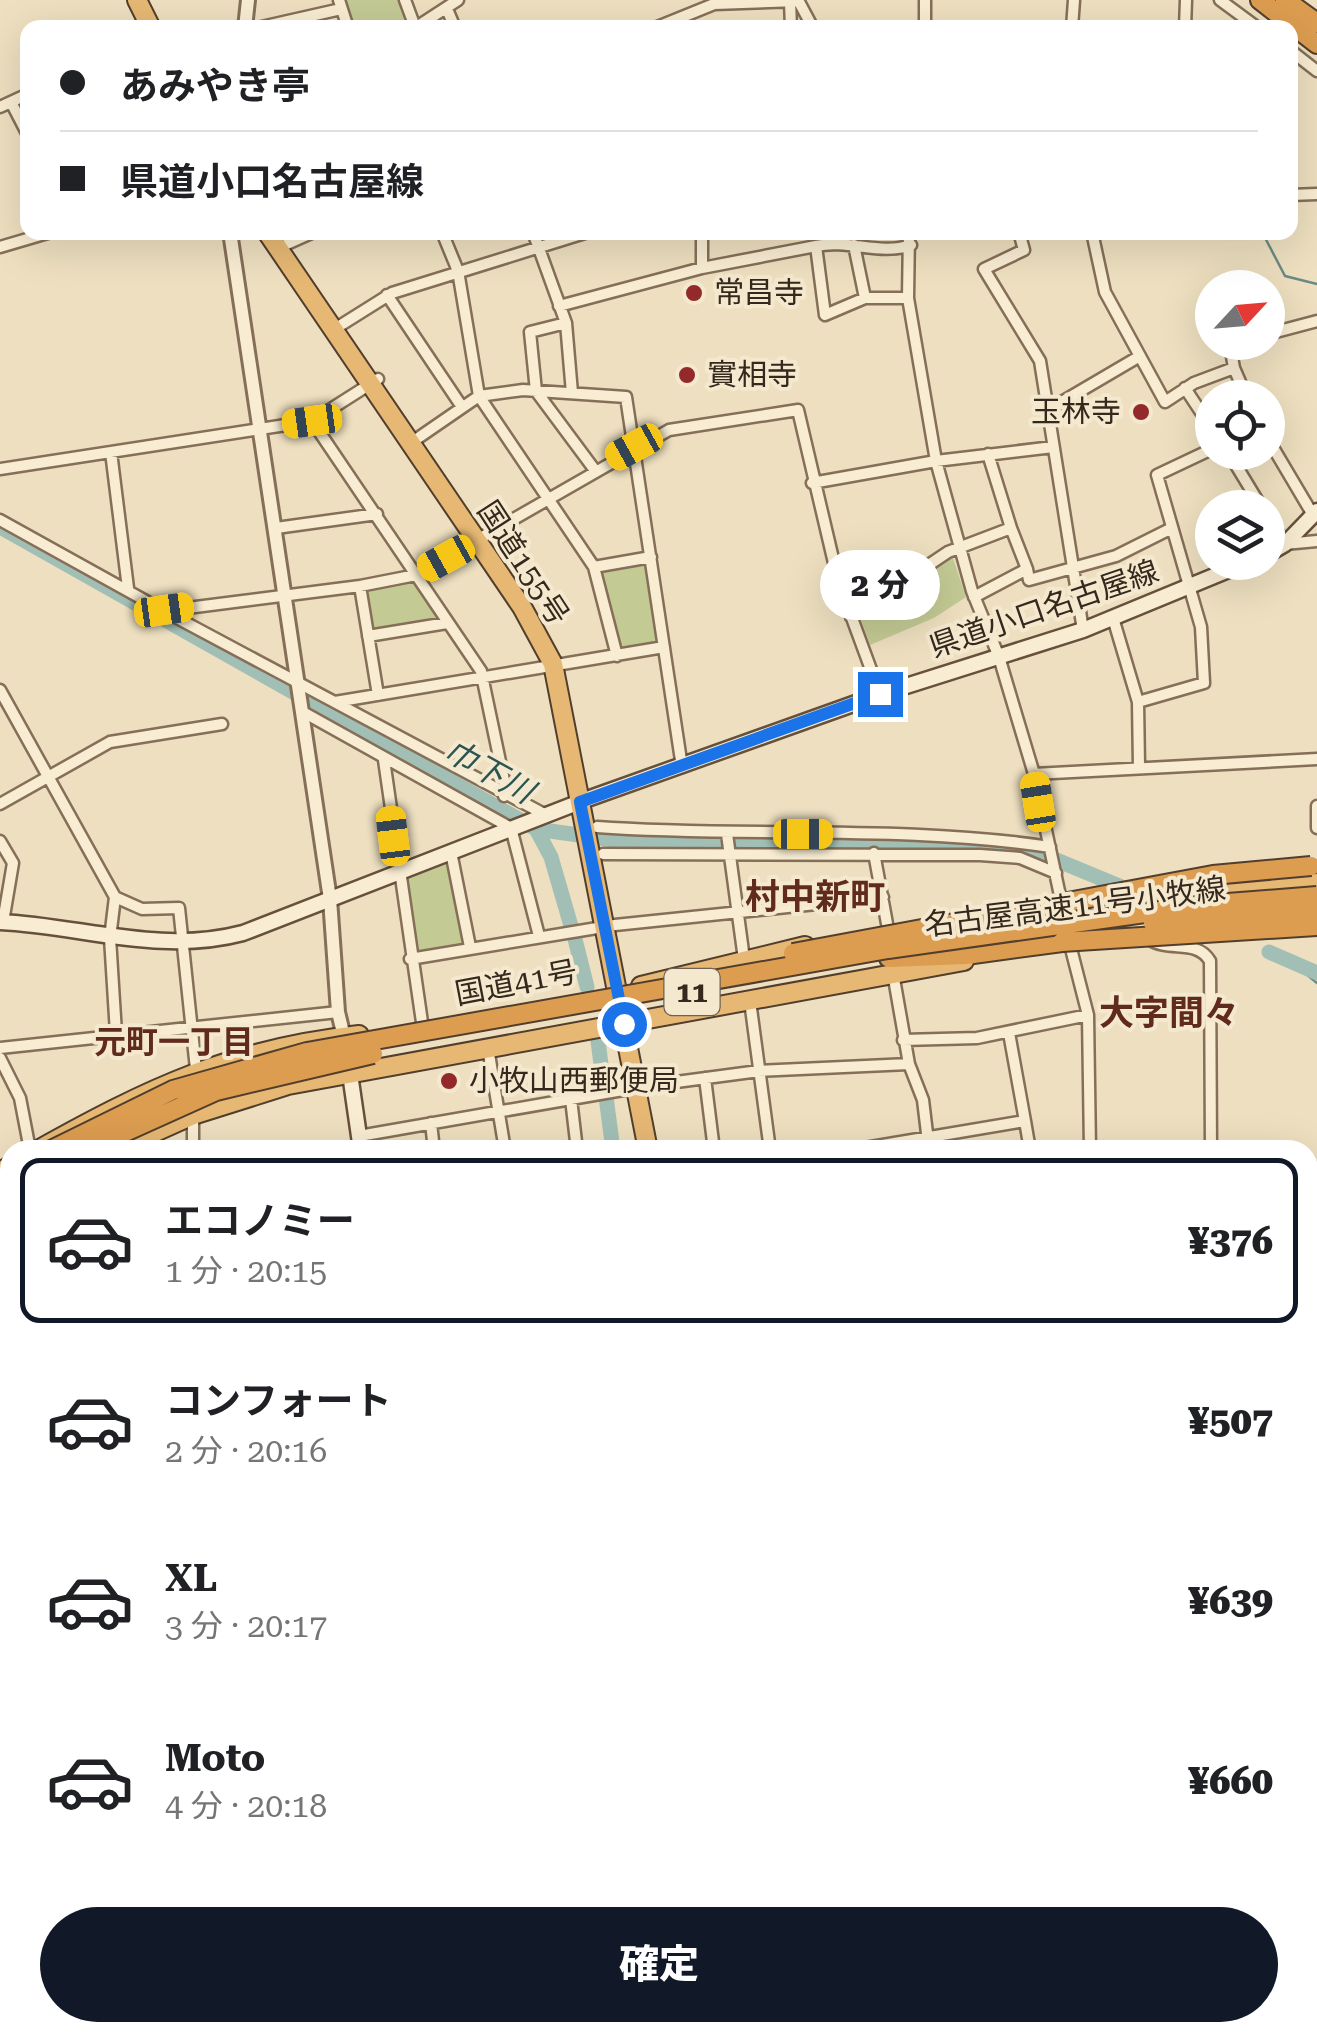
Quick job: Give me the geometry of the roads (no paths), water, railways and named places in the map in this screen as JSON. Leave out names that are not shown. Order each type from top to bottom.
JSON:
[{"type":"highway","points":[[1260,0],[1286,20]]},
{"type":"highway","points":[[1286,0],[1317,24]]},
{"type":"highway","name":"国道155号","points":[[273,240],[548,630],[596,840],[641,1087],[647,1140]]},
{"type":"highway","name":"国道155号","points":[[283,240],[481,538]]},
{"type":"highway","points":[[687,982],[716,970],[820,947],[1213,876],[1317,866]]},
{"type":"highway","name":"国道41号","points":[[56,1140],[130,1099],[196,1070],[295,1043],[423,1029],[623,990],[744,958],[888,929],[1061,901],[1205,894],[1317,882]]},
{"type":"highway","name":"11","points":[[71,1140],[136,1106],[210,1076],[307,1052],[389,1040],[687,982],[1202,904],[1317,896]]},
{"type":"highway","name":"名古屋高速11号小牧線","points":[[106,1140],[179,1104],[254,1080],[612,1006],[891,965],[1072,930],[1317,910]]},
{"type":"highway","name":"国道41号","points":[[138,1140],[193,1116],[288,1085],[750,1001],[891,965],[1293,922],[1317,926]]},
{"type":"highway","points":[[891,965],[1128,935],[1217,935],[1317,926]]},
{"type":"highway","points":[[93,1140],[223,1079],[389,1040]]},
{"type":"highway","name":"国道155号","points":[[641,1087],[655,1140]]},
{"type":"main road","points":[[1285,544],[1315,513]]},
{"type":"main road","name":"県道小口名古屋線","points":[[1,922],[110,938],[184,942],[243,933],[586,800],[880,694],[1082,630],[1205,580]]},
{"type":"main road","points":[[344,1037],[360,1140]]},
{"type":"street","points":[[677,20],[714,4],[798,0]]},
{"type":"street","points":[[1220,0],[1247,20]]},
{"type":"street","points":[[285,20],[340,4]]},
{"type":"street","points":[[426,20],[451,4]]},
{"type":"street","points":[[0,248],[26,240]]},
{"type":"street","points":[[231,240],[330,898],[338,1012],[344,1037]]},
{"type":"street","points":[[445,240],[458,271],[478,396],[594,567],[617,656]]},
{"type":"street","points":[[536,240],[566,323],[572,393]]},
{"type":"street","points":[[341,325],[387,296],[561,240]]},
{"type":"street","points":[[702,240],[702,268]]},
{"type":"street","points":[[559,306],[702,268],[816,246],[894,251],[909,240]]},
{"type":"street","points":[[910,240],[908,298],[936,461],[974,598],[999,658],[1034,774],[1069,944],[1088,1015],[1090,1140]]},
{"type":"street","points":[[1021,240],[1024,250],[984,269],[1040,361],[1082,630]]},
{"type":"street","points":[[1093,240],[1098,274],[1165,402],[1185,388],[1234,368]]},
{"type":"street","points":[[816,246],[825,315],[864,298],[908,298]]},
{"type":"street","points":[[854,246],[864,298]]},
{"type":"street","points":[[387,296],[462,407]]},
{"type":"street","points":[[1285,329],[1317,321]]},
{"type":"street","points":[[566,323],[530,332],[536,391],[594,469]]},
{"type":"street","points":[[1048,410],[1140,356]]},
{"type":"street","points":[[1233,360],[1239,380]]},
{"type":"street","points":[[0,469],[312,421],[374,381]]},
{"type":"street","points":[[1185,388],[1195,403]]},
{"type":"street","points":[[418,438],[478,396],[536,391],[626,397],[682,767]]},
{"type":"street","points":[[164,610],[360,586],[416,575],[594,469],[669,430],[798,410],[812,482],[851,617],[880,694]]},
{"type":"street","points":[[312,421],[482,676],[506,790],[504,796]]},
{"type":"street","points":[[812,482],[1053,447]]},
{"type":"street","points":[[110,452],[128,588]]},
{"type":"street","points":[[988,454],[1029,580],[1116,556],[1172,528]]},
{"type":"street","points":[[1138,702],[1204,683],[1201,626],[1157,475],[1195,457]]},
{"type":"street","points":[[1285,466],[1315,513]]},
{"type":"street","points":[[276,528],[377,514]]},
{"type":"street","points":[[0,520],[504,796],[546,815]]},
{"type":"street","points":[[851,617],[948,552],[1012,528]]},
{"type":"street","points":[[1285,544],[1317,541]]},
{"type":"street","points":[[594,567],[651,557]]},
{"type":"street","points":[[974,598],[1027,569]]},
{"type":"street","points":[[360,586],[378,695]]},
{"type":"street","points":[[1113,618],[1138,702],[1139,766]]},
{"type":"street","points":[[368,636],[447,624]]},
{"type":"street","points":[[333,703],[664,647]]},
{"type":"street","points":[[0,690],[115,897],[142,910],[179,908],[196,1070]]},
{"type":"street","points":[[303,712],[511,828],[539,936]]},
{"type":"street","points":[[0,804],[110,742],[222,724]]},
{"type":"street","points":[[1034,774],[1317,759]]},
{"type":"street","points":[[384,760],[423,1029]]},
{"type":"street","points":[[1317,806],[1317,828]]},
{"type":"street","points":[[596,840],[728,834],[926,836],[1050,847]]},
{"type":"street","points":[[728,834],[744,958]]},
{"type":"street","points":[[596,840],[729,853],[1020,858],[1056,872]]},
{"type":"street","points":[[0,841],[12,862],[1,922]]},
{"type":"street","points":[[451,852],[470,947]]},
{"type":"street","points":[[874,853],[888,929]]},
{"type":"street","points":[[115,897],[110,938],[116,1033]]},
{"type":"street","points":[[410,959],[610,926],[883,898]]},
{"type":"street","points":[[1147,937],[1161,947],[1190,946],[1204,952],[1210,961],[1211,1140]]},
{"type":"street","points":[[891,965],[903,1040],[923,1100],[927,1140]]},
{"type":"street","points":[[750,1001],[768,1140]]},
{"type":"street","points":[[0,1048],[338,1012]]},
{"type":"street","points":[[903,1040],[1009,1033],[1088,1015]]},
{"type":"street","points":[[1009,1033],[1028,1140]]},
{"type":"street","points":[[488,1048],[504,1140]]},
{"type":"street","points":[[0,1058],[20,1098],[28,1140]]},
{"type":"street","points":[[371,1140],[431,1123],[704,1078],[758,1071],[909,1064]]},
{"type":"street","points":[[704,1078],[713,1140]]},
{"type":"street","points":[[571,1100],[576,1140]]},
{"type":"street","points":[[193,1116],[193,1140]]},
{"type":"street","points":[[944,1140],[1025,1121]]},
{"type":"street","points":[[431,1123],[433,1140]]},
{"type":"waterway","points":[[1266,240],[1285,276],[1317,284]]},
{"type":"waterway","name":"巾下川","points":[[0,527],[536,829],[635,843],[994,849],[1054,859],[1124,888]]},
{"type":"waterway","points":[[536,829],[551,857],[571,926]]},
{"type":"waterway","points":[[574,935],[587,987]]},
{"type":"waterway","name":"巾下川","points":[[1269,952],[1317,973]]},
{"type":"waterway","points":[[1290,961],[1317,983]]},
{"type":"waterway","points":[[598,1041],[604,1088]]},
{"type":"waterway","points":[[606,1097],[612,1140]]},
{"type":"place","name":"常昌寺","points":[[694,293]]},
{"type":"place","name":"實相寺","points":[[687,375]]},
{"type":"place","name":"玉林寺","points":[[1141,412]]},
{"type":"place","name":"小牧山西郵便局","points":[[449,1081]]},
{"type":"district","name":"村中新町","points":[[815,897]]},
{"type":"district","name":"大字間々","points":[[1169,1013]]},
{"type":"district","name":"元町一丁目","points":[[174,1042]]}]
